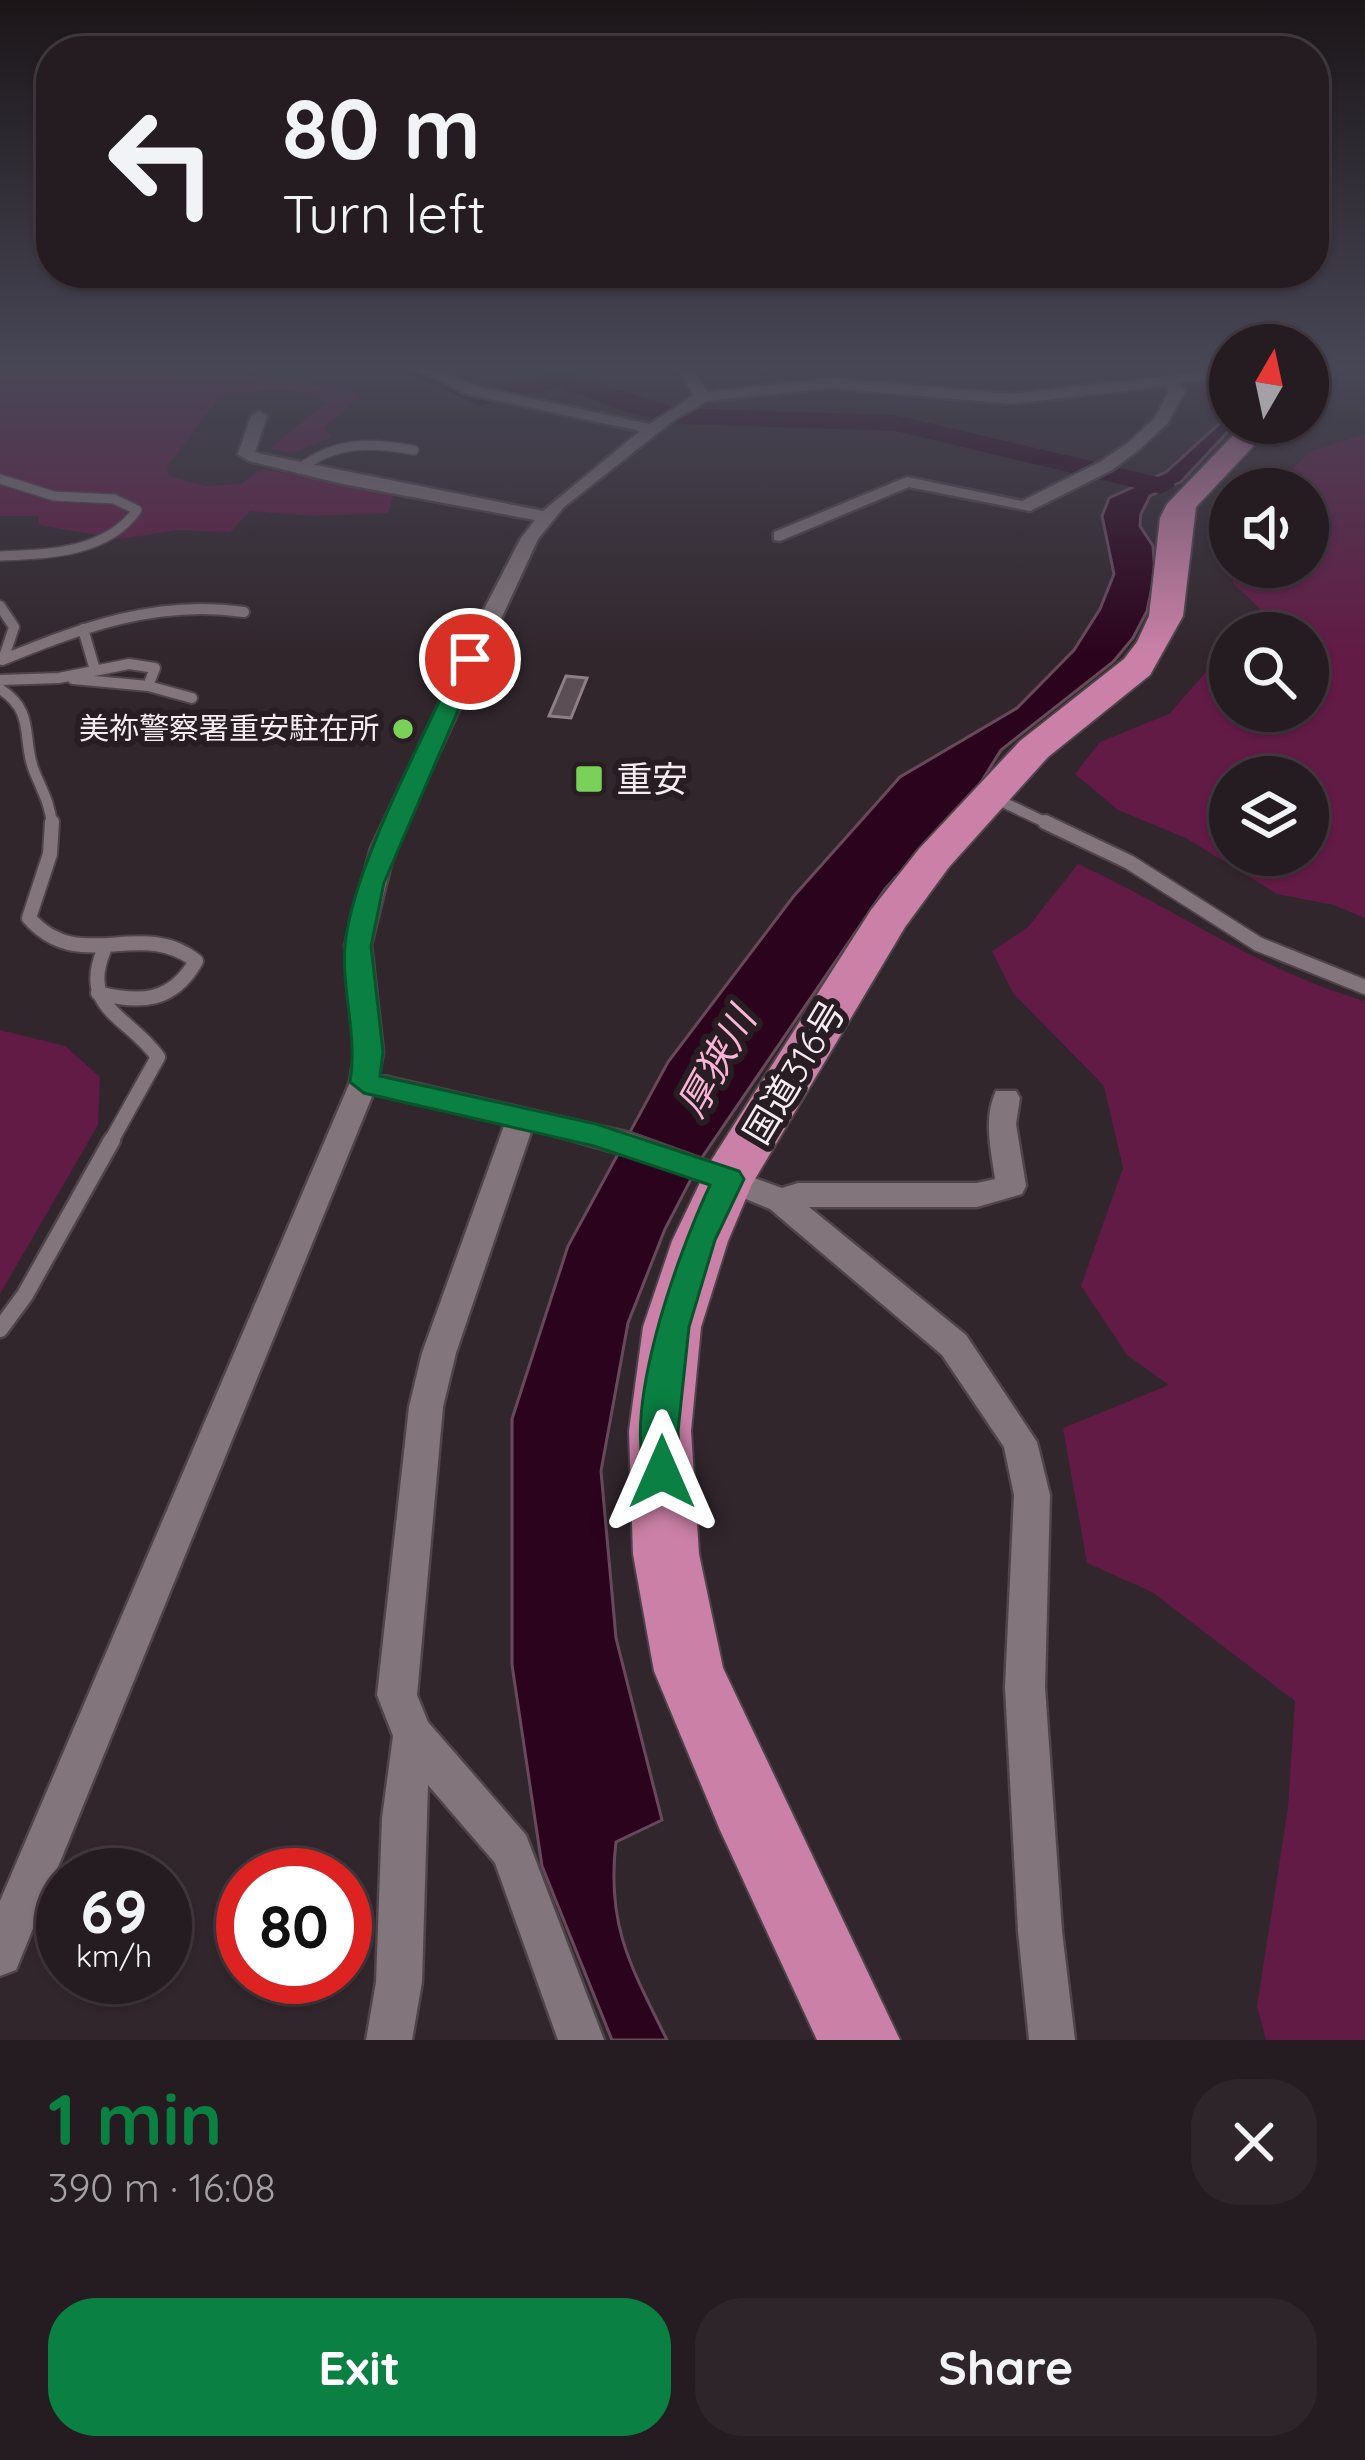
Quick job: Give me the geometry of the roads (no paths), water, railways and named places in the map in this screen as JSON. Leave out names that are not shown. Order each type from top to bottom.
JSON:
[{"type":"highway","name":"国道316号","points":[[859,2040],[746,1804],[689,1671],[666,1554],[660,1431],[672,1327],[721,1177],[886,920],[1034,749],[1137,667],[1166,616],[1181,504],[1220,464]]},
{"type":"street","points":[[280,464],[544,516]]},
{"type":"street","points":[[0,1954],[364,1082],[369,1052],[358,946],[372,883],[449,701],[544,516],[608,464]]},
{"type":"street","points":[[780,536],[907,482],[1024,507],[1109,464]]},
{"type":"street","points":[[364,1082],[596,1135],[781,1201],[954,1345],[1020,1442],[1032,1495],[1025,1687],[1040,1931],[1052,2040]]},
{"type":"street","points":[[781,1201],[798,1195],[977,1195],[1011,1186],[1002,1124],[1006,1098]]},
{"type":"street","points":[[522,1116],[439,1353],[426,1407],[398,1695],[413,1736],[512,1850],[581,2040]]},
{"type":"street","points":[[389,2040],[399,1982],[404,1818],[413,1736]]},
{"type":"lane","points":[[299,470],[306,464]]},
{"type":"lane","points":[[0,479],[54,496],[114,500],[137,510],[132,520],[87,544],[0,556]]},
{"type":"lane","points":[[1,660],[82,629],[180,606],[216,605],[244,612]]},
{"type":"lane","points":[[0,606],[14,627],[10,649],[1,660]]},
{"type":"lane","points":[[82,629],[95,670]]},
{"type":"lane","points":[[59,678],[145,664],[155,668],[155,678],[148,686]]},
{"type":"lane","points":[[0,680],[59,678],[148,686],[192,698]]},
{"type":"lane","points":[[0,689],[14,696],[32,728],[32,769],[44,786],[54,839],[29,918],[37,931],[60,944],[104,950]]},
{"type":"lane","points":[[990,796],[1129,862],[1258,944],[1365,988]]},
{"type":"lane","points":[[0,1328],[36,1275],[158,1057],[98,993],[92,970],[104,950],[120,941],[168,945],[188,951],[196,961],[183,985],[168,998],[127,1000],[98,993]]},
{"type":"water","name":"厚狭川","points":[[1175,464],[1198,464],[1181,482],[1150,496],[1141,514],[1140,526],[1153,546],[1155,573],[1147,611],[1133,638],[1113,662],[1001,750],[978,787],[885,889],[703,1156],[665,1229],[628,1323],[601,1471],[616,1638],[662,1820],[616,1842],[615,1898],[632,1967],[667,2040],[612,2040],[542,1866],[512,1665],[512,1419],[568,1246],[668,1062],[793,897],[900,777],[1017,708],[1074,650],[1100,609],[1114,574],[1102,516],[1109,498]]},
{"type":"waterway","points":[[1069,464],[1161,486]]},
{"type":"place","name":"美祢警察署重安駐在所","points":[[403,729]]},
{"type":"place","name":"重安","points":[[589,779]]}]
